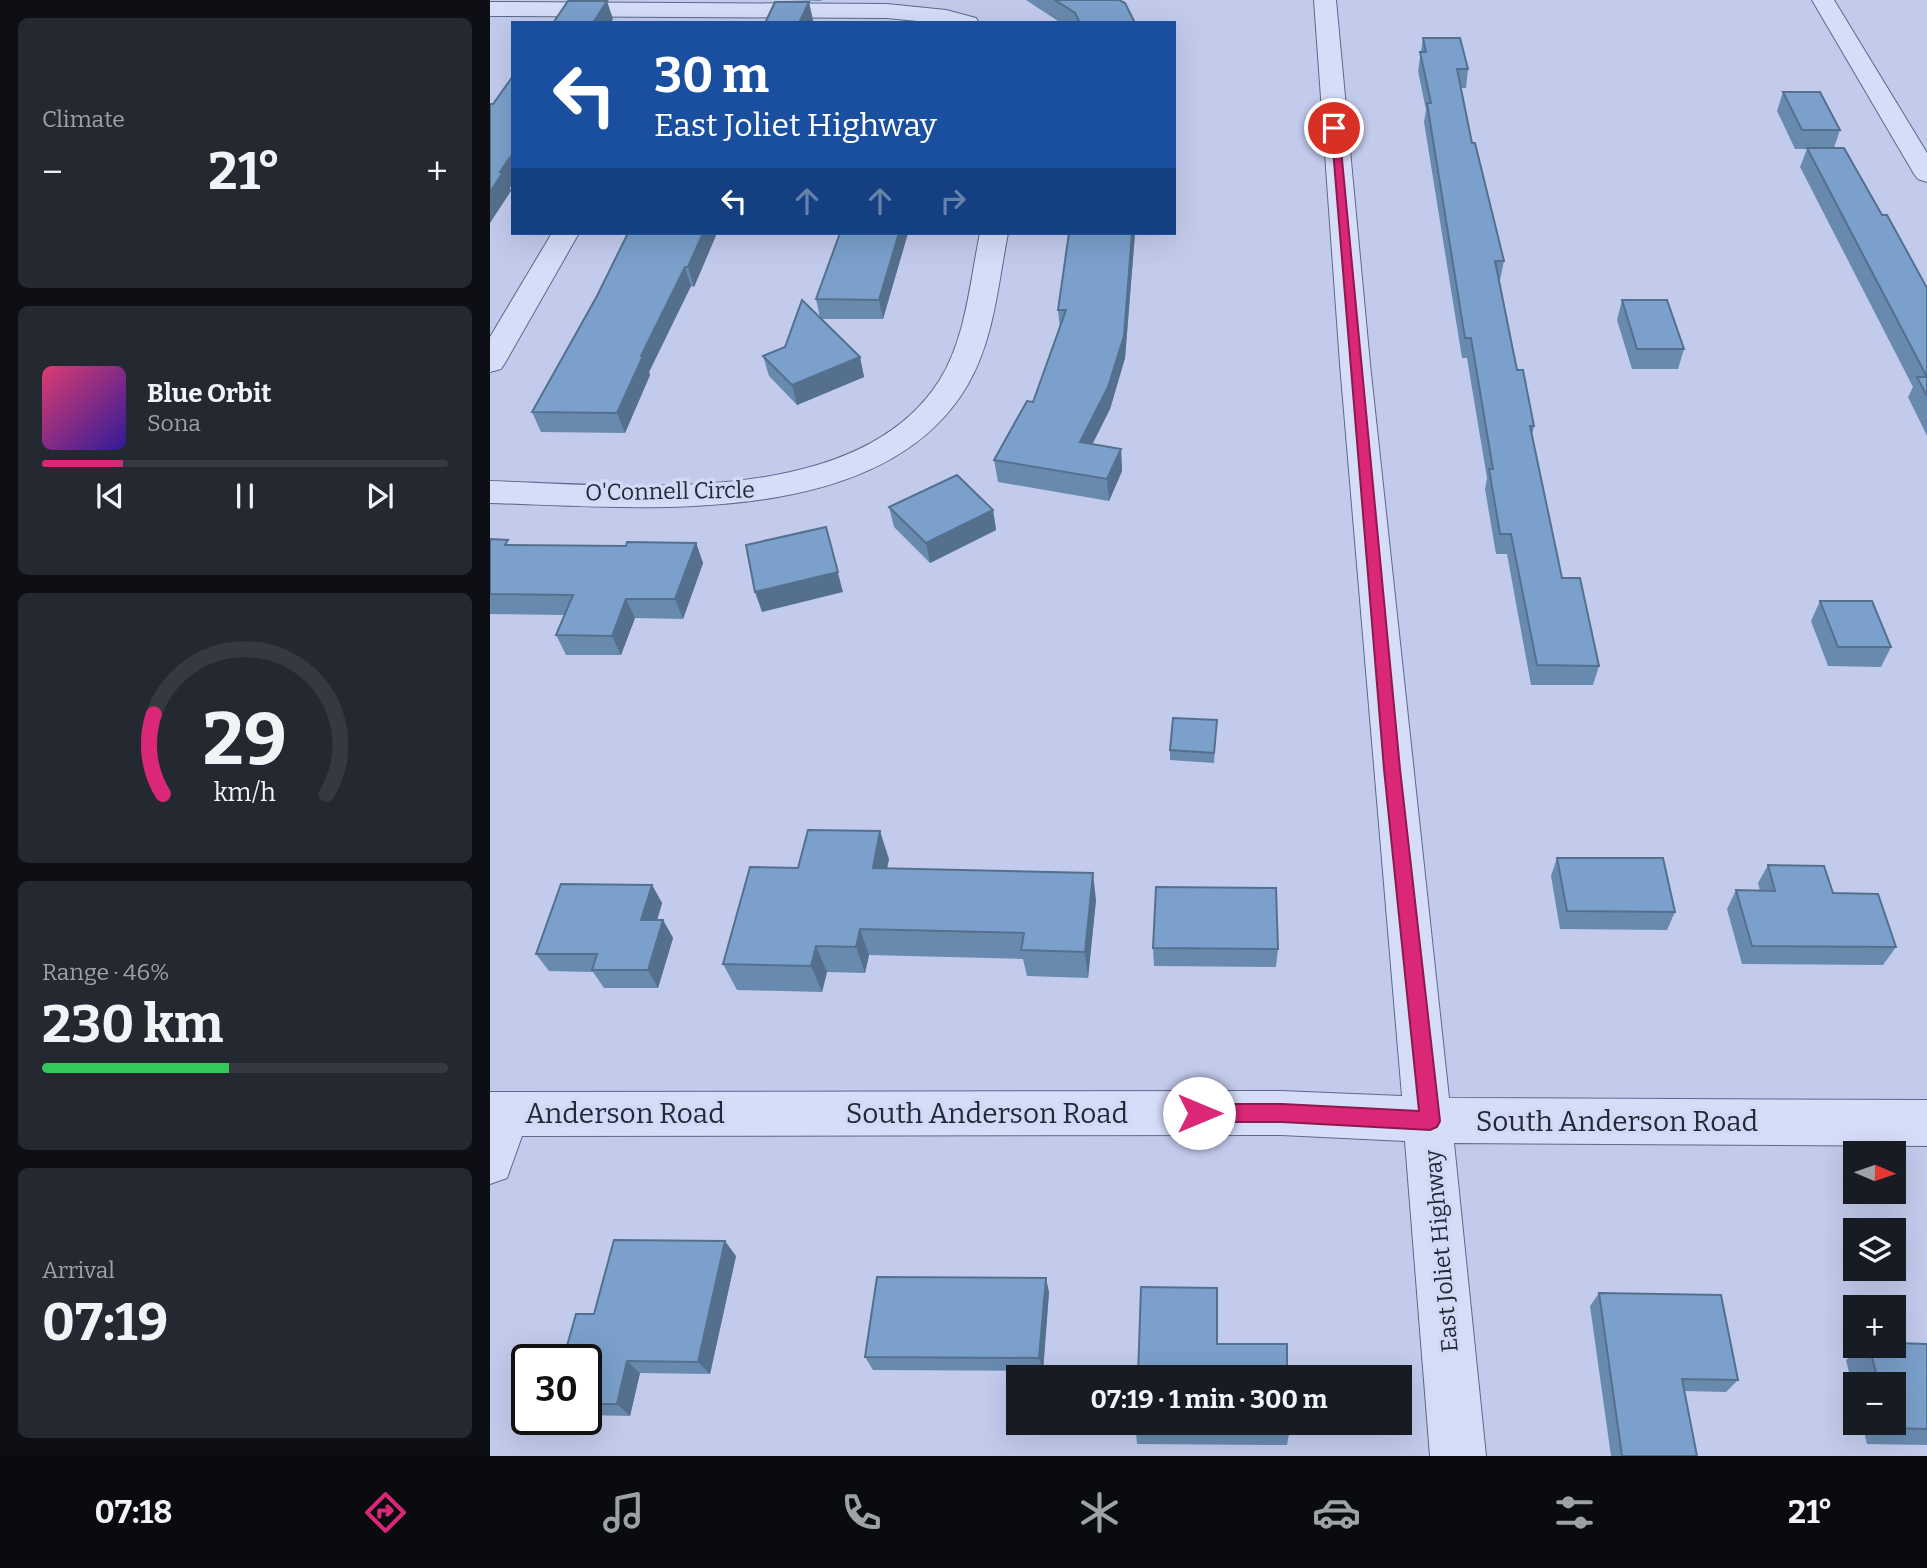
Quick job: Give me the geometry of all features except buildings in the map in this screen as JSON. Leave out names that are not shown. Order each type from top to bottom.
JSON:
[{"type":"street","name":"East Joliet Highway","points":[[1325,0],[1340,204],[1392,769],[1430,1121],[1458,1456]]},
{"type":"street","points":[[1823,0],[1927,174]]},
{"type":"street","points":[[490,9],[887,11],[961,21]]},
{"type":"street","points":[[490,363],[564,235]]},
{"type":"street","name":"O'Connell Circle","points":[[490,492],[723,493],[781,486],[817,478],[872,456],[908,435],[951,389],[964,363],[994,235]]},
{"type":"street","name":"South Anderson Road","points":[[761,1113],[1282,1113],[1430,1121],[1927,1123]]},
{"type":"street","name":"Anderson Road","points":[[498,1114],[761,1113]]},
{"type":"street","points":[[490,1161],[498,1114]]},
{"type":"route","points":[[1199,1113],[1282,1113],[1430,1121],[1392,769],[1334,128]]}]
